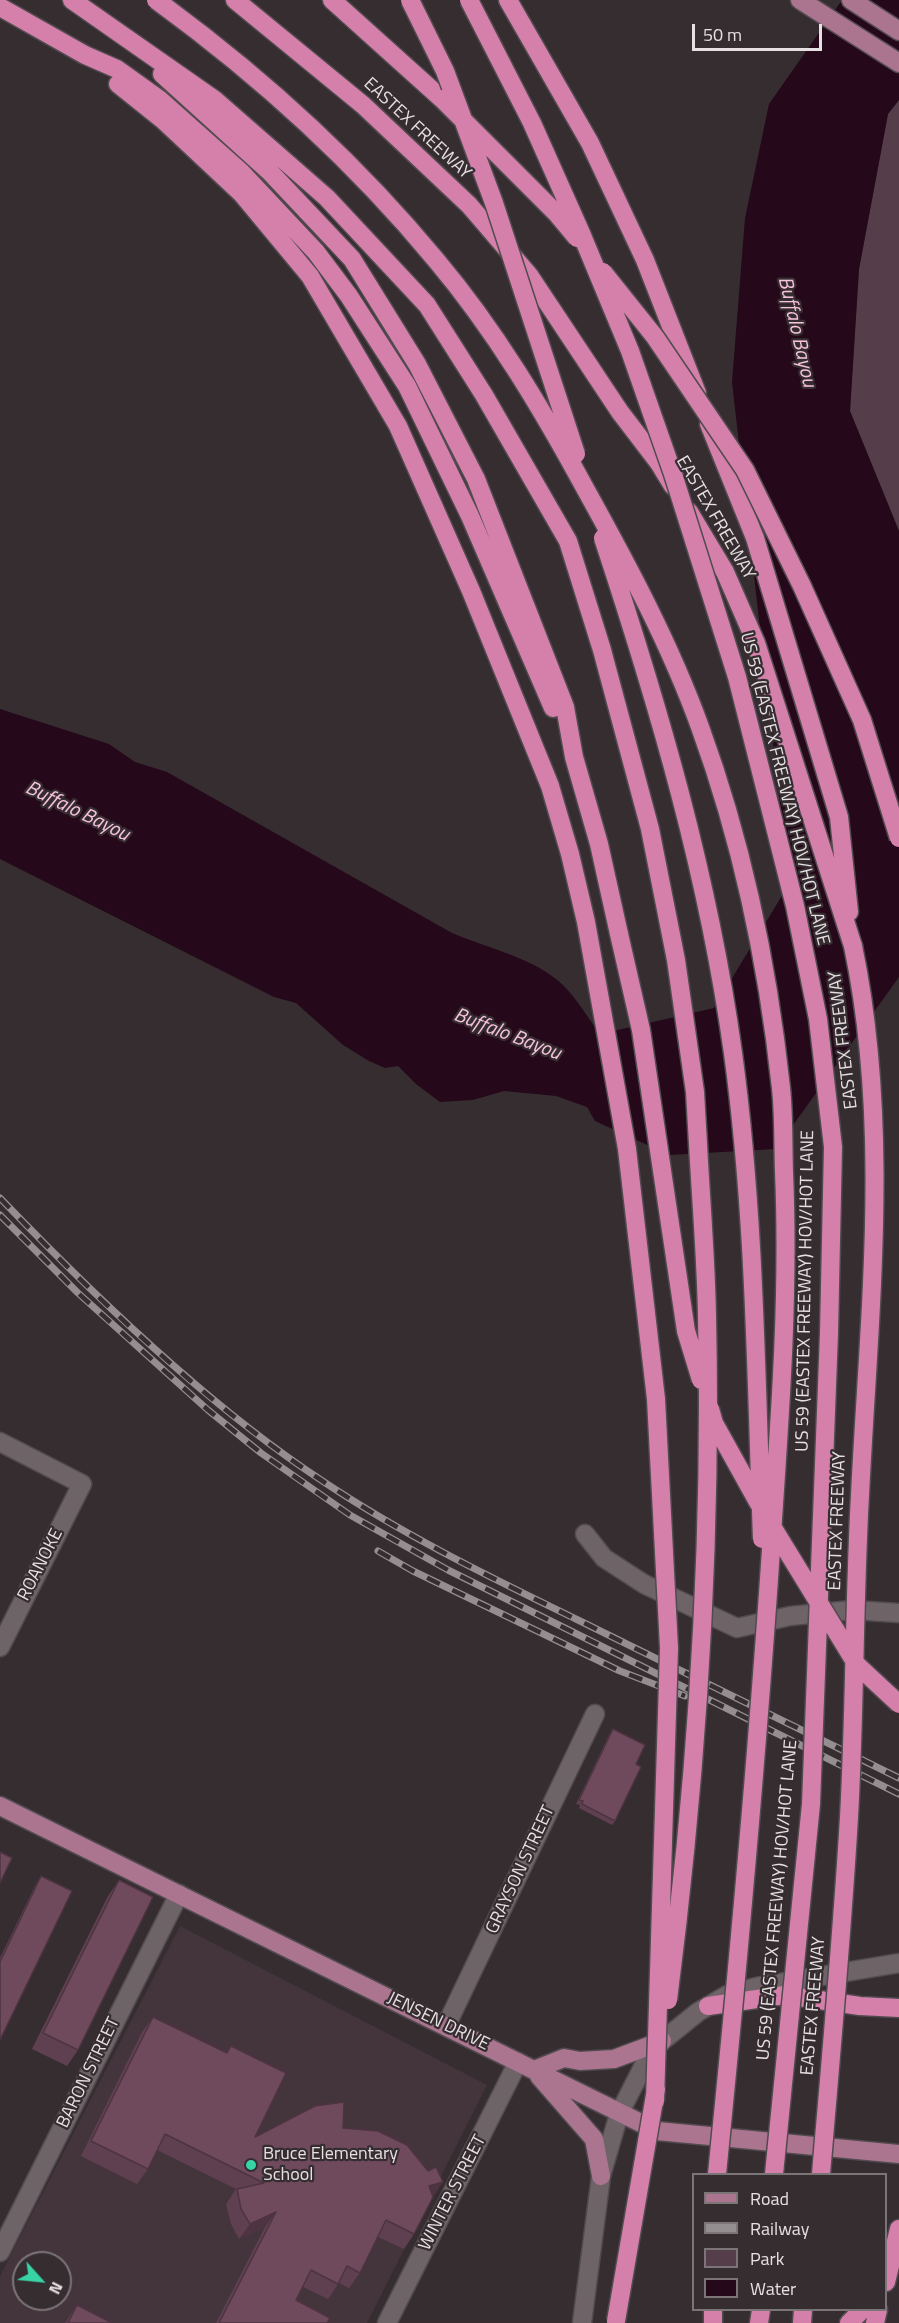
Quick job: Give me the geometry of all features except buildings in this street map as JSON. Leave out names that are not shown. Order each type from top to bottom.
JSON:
[{"type":"highway","points":[[72,0],[215,100],[327,198],[427,304],[484,394],[568,541],[603,651],[650,828],[676,960],[695,1092],[707,1316],[706,1538],[687,1838],[655,2101],[616,2323]]},
{"type":"highway","points":[[156,0],[207,37],[297,113],[370,186],[451,279],[510,359],[566,453],[639,586],[700,726],[730,821],[760,946],[782,1091],[787,1232],[785,1335],[765,1640],[743,1920],[717,2173]]},
{"type":"highway","name":"EASTEX FREEWAY","points":[[235,0],[363,105],[469,205],[529,275],[620,412],[659,463],[725,572],[756,643],[853,946],[864,998],[874,1121],[871,1306],[860,1498],[849,1814],[821,2173]]},
{"type":"highway","points":[[326,0],[346,14]]},
{"type":"highway","points":[[332,0],[442,99],[557,214],[655,337],[726,441],[745,470],[802,586],[862,720],[899,838]]},
{"type":"highway","points":[[410,0],[445,71],[494,203],[652,687],[682,792],[710,918],[733,1054],[752,1247],[765,1640]]},
{"type":"highway","name":"US 59 (EASTEX FREEWAY) HOV/HOT LANE","points":[[469,0],[532,123],[581,233],[630,351],[673,474],[737,677],[795,906],[818,1018],[833,1147],[811,1804],[774,2173]]},
{"type":"highway","points":[[508,0],[590,143],[645,260],[754,538],[784,627],[839,817],[853,946]]},
{"type":"highway","points":[[0,7],[85,55],[117,69],[198,131],[241,172],[316,252],[349,296],[406,386],[461,496],[574,757]]},
{"type":"highway","points":[[100,19],[270,172],[352,259],[417,364],[476,479],[565,707],[574,757],[599,844],[641,1030],[686,1331],[714,1423],[792,1563],[858,1665],[899,1704]]},
{"type":"highway","points":[[85,55],[207,159],[242,194],[310,276],[398,426],[480,612],[550,786],[570,854],[588,933],[627,1149],[656,1399],[669,1648],[655,2101]]},
{"type":"highway","points":[[708,2006],[785,1995],[860,2006],[899,2008]]},
{"type":"highway","points":[[887,2275],[899,2229]]},
{"type":"highway","points":[[887,2281],[899,2271]]},
{"type":"highway","points":[[849,2323],[861,2311]]},
{"type":"main road","points":[[800,0],[899,63]]},
{"type":"main road","points":[[851,0],[899,31]]},
{"type":"main road","name":"JENSEN DRIVE","points":[[0,1806],[657,2131],[674,2135],[899,2154]]},
{"type":"main road","points":[[526,2066],[564,2058],[580,2061],[614,2059],[662,2041]]},
{"type":"main road","points":[[526,2066],[594,2139],[601,2176]]},
{"type":"street","name":"ROANOKE","points":[[0,1443],[82,1484],[0,1647]]},
{"type":"street","points":[[585,1534],[604,1558],[644,1584],[737,1628],[790,1616],[852,1610],[899,1613]]},
{"type":"street","name":"GRAYSON STREET","points":[[446,2026],[595,1714]]},
{"type":"street","name":"BARON STREET","points":[[0,2252],[178,1893]]},
{"type":"street","points":[[582,2323],[601,2176],[620,2114],[646,2061],[662,2041],[708,2006],[727,1995],[748,1988],[899,1963]]},
{"type":"street","name":"WINTER STREET","points":[[387,2323],[526,2066]]},
{"type":"shaded area","name":"Bruce Elementary School","points":[[180,1926],[487,2085],[367,2323],[0,2323],[0,2276],[12,2253],[12,2311],[72,2311],[72,2251],[13,2251]]},
{"type":"green space","points":[[899,100],[899,531],[850,411],[859,269],[888,114]]},
{"type":"water","name":"Buffalo Bayou","points":[[842,0],[899,0],[899,100],[888,114],[859,269],[850,411],[899,531],[899,977],[776,1149],[669,1155],[595,1121],[587,1107],[556,1096],[504,1091],[473,1100],[440,1102],[416,1084],[398,1066],[385,1068],[343,1045],[296,1003],[274,997],[0,859],[0,709],[109,744],[135,762],[167,772],[452,933],[510,954],[539,968],[568,990],[600,1034],[714,1008],[789,884],[732,382],[745,218],[769,104]]},
{"type":"railway","points":[[0,1198],[153,1348],[236,1418],[321,1480],[383,1519],[480,1571],[899,1778]]},
{"type":"railway","points":[[0,1215],[78,1293],[208,1410],[261,1453],[350,1515],[448,1570],[899,1794]]},
{"type":"railway","points":[[378,1551],[413,1571],[620,1671],[685,1696]]},
{"type":"place","name":"Bruce Elementary School","points":[[251,2165]]}]
